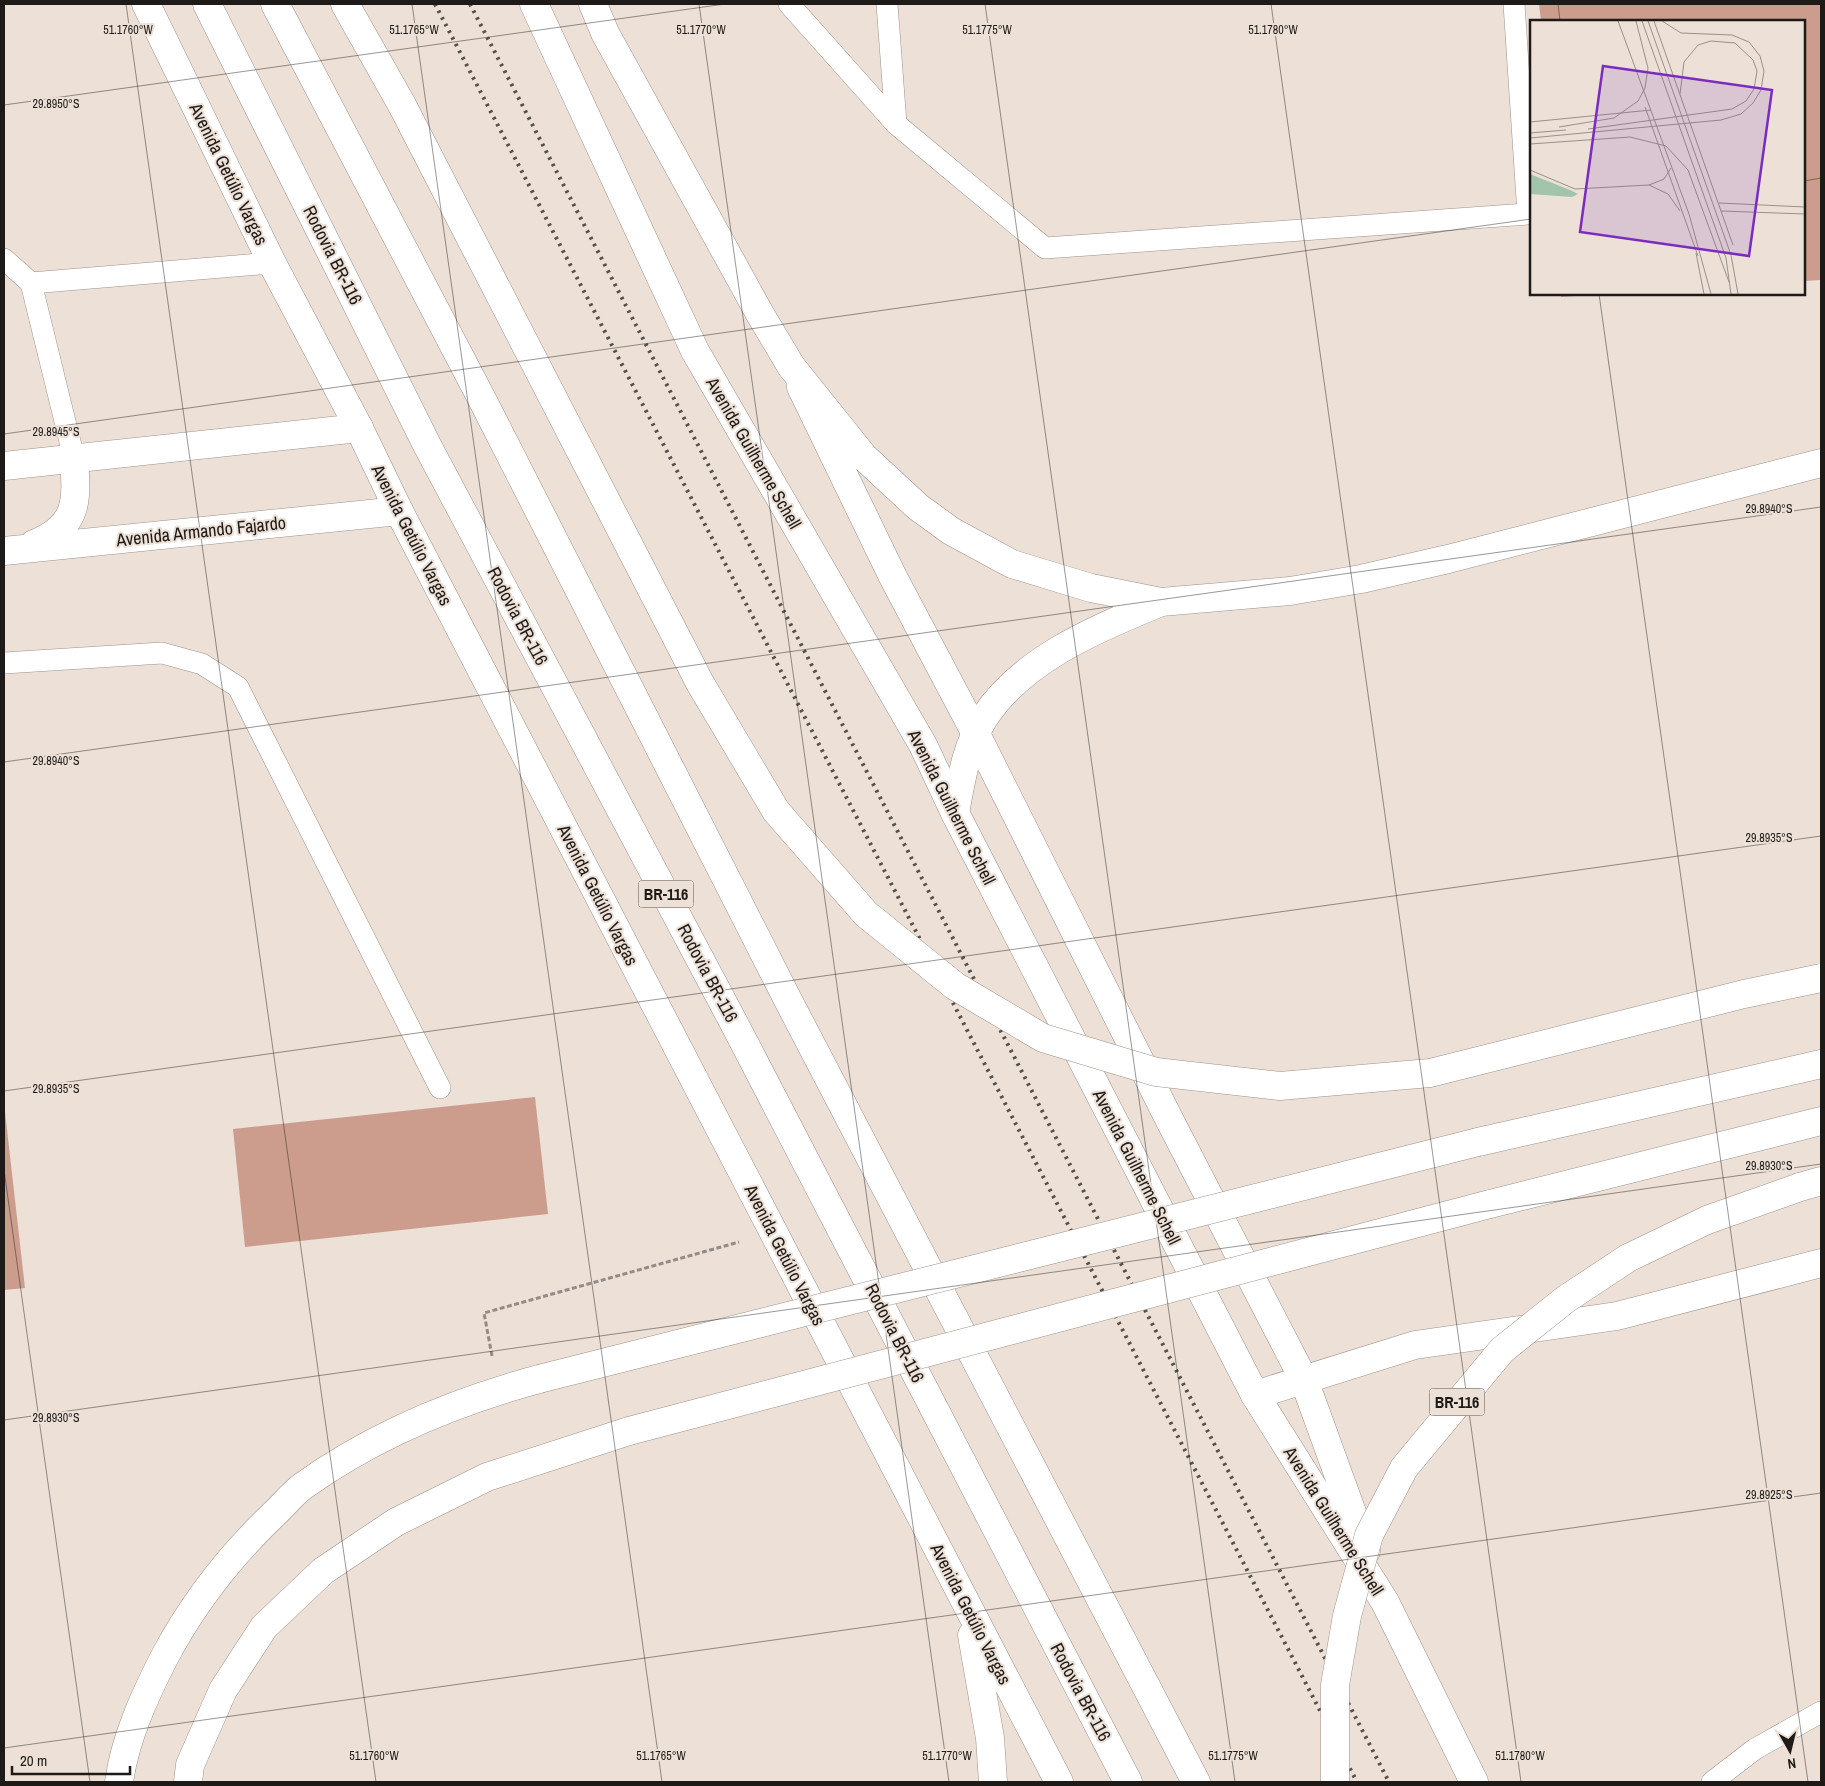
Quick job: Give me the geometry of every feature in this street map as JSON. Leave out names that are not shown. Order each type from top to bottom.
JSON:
[{"type":"main road","name":"Avenida Getúlio Vargas","points":[[146,4],[272,263],[359,428],[399,511],[1059,1782]]},
{"type":"main road","name":"Rodovia BR-116","points":[[207,4],[428,445],[736,1027],[1128,1782]]},
{"type":"main road","points":[[275,4],[480,394],[794,1011],[1196,1782]]},
{"type":"main road","points":[[345,4],[402,105],[700,683],[776,811],[866,914],[955,986],[1044,1038],[1053,1041],[1156,1072],[1280,1086],[1430,1073],[1744,994],[1821,978]]},
{"type":"main road","name":"Avenida Guilherme Schell","points":[[534,4],[696,351],[923,745],[955,813],[1254,1395],[1385,1602],[1474,1782]]},
{"type":"main road","name":"Avenida Guilherme Schell","points":[[587,4],[605,32],[760,314],[791,366],[893,577],[976,734],[1166,1115],[1304,1380],[1385,1602]]},
{"type":"main road","points":[[593,4],[605,32]]},
{"type":"main road","points":[[791,366],[864,457],[918,507],[951,531],[1012,564],[1091,588],[1161,602],[1290,591],[1362,579],[1448,559],[1821,462]]},
{"type":"main road","points":[[4,466],[359,428]]},
{"type":"main road","points":[[12,550],[52,537],[68,521],[76,497],[74,458]]},
{"type":"main road","name":"Avenida Armando Fajardo","points":[[12,550],[399,511]]},
{"type":"main road","points":[[955,813],[964,767],[976,734],[997,701],[1028,672],[1066,646],[1161,602]]},
{"type":"main road","points":[[120,1782],[144,1696],[182,1623],[237,1549],[302,1488],[367,1445],[432,1414],[499,1390],[539,1379],[1478,1142],[1821,1064]]},
{"type":"main road","points":[[188,1782],[190,1766],[223,1690],[264,1627],[323,1571],[396,1522],[487,1477],[629,1431],[1490,1204],[1821,1121]]},
{"type":"main road","name":"BR-116","points":[[1335,1782],[1335,1685],[1347,1616],[1369,1535],[1404,1468],[1502,1350],[1566,1299],[1628,1258],[1698,1224],[1810,1184]]},
{"type":"main road","points":[[1254,1395],[1415,1345],[1617,1316],[1821,1263]]},
{"type":"main road","points":[[968,1609],[990,1738],[993,1782]]},
{"type":"lane","points":[[789,4],[896,124],[1045,248],[1528,214],[1514,4]]},
{"type":"lane","points":[[887,4],[896,124]]},
{"type":"lane","points":[[4,259],[31,283],[74,458]]},
{"type":"lane","points":[[31,283],[272,263]]},
{"type":"lane","points":[[4,662],[162,653],[202,664],[238,687],[440,1088]]},
{"type":"lane","points":[[1712,1782],[1755,1749],[1821,1712]]},
{"type":"path","points":[[499,1390],[484,1313],[773,1232]]},
{"type":"building","points":[[1539,4],[1821,4],[1821,280],[1805,281],[1805,20],[1541,20]]},
{"type":"building","points":[[1561,295],[1589,295],[1561,297]]},
{"type":"building","points":[[535,1097],[548,1214],[245,1247],[233,1129]]},
{"type":"building","points":[[4,1103],[25,1288],[4,1290]]},
{"type":"railway","points":[[435,4],[1357,1782]]},
{"type":"railway","points":[[470,4],[1389,1782]]}]
